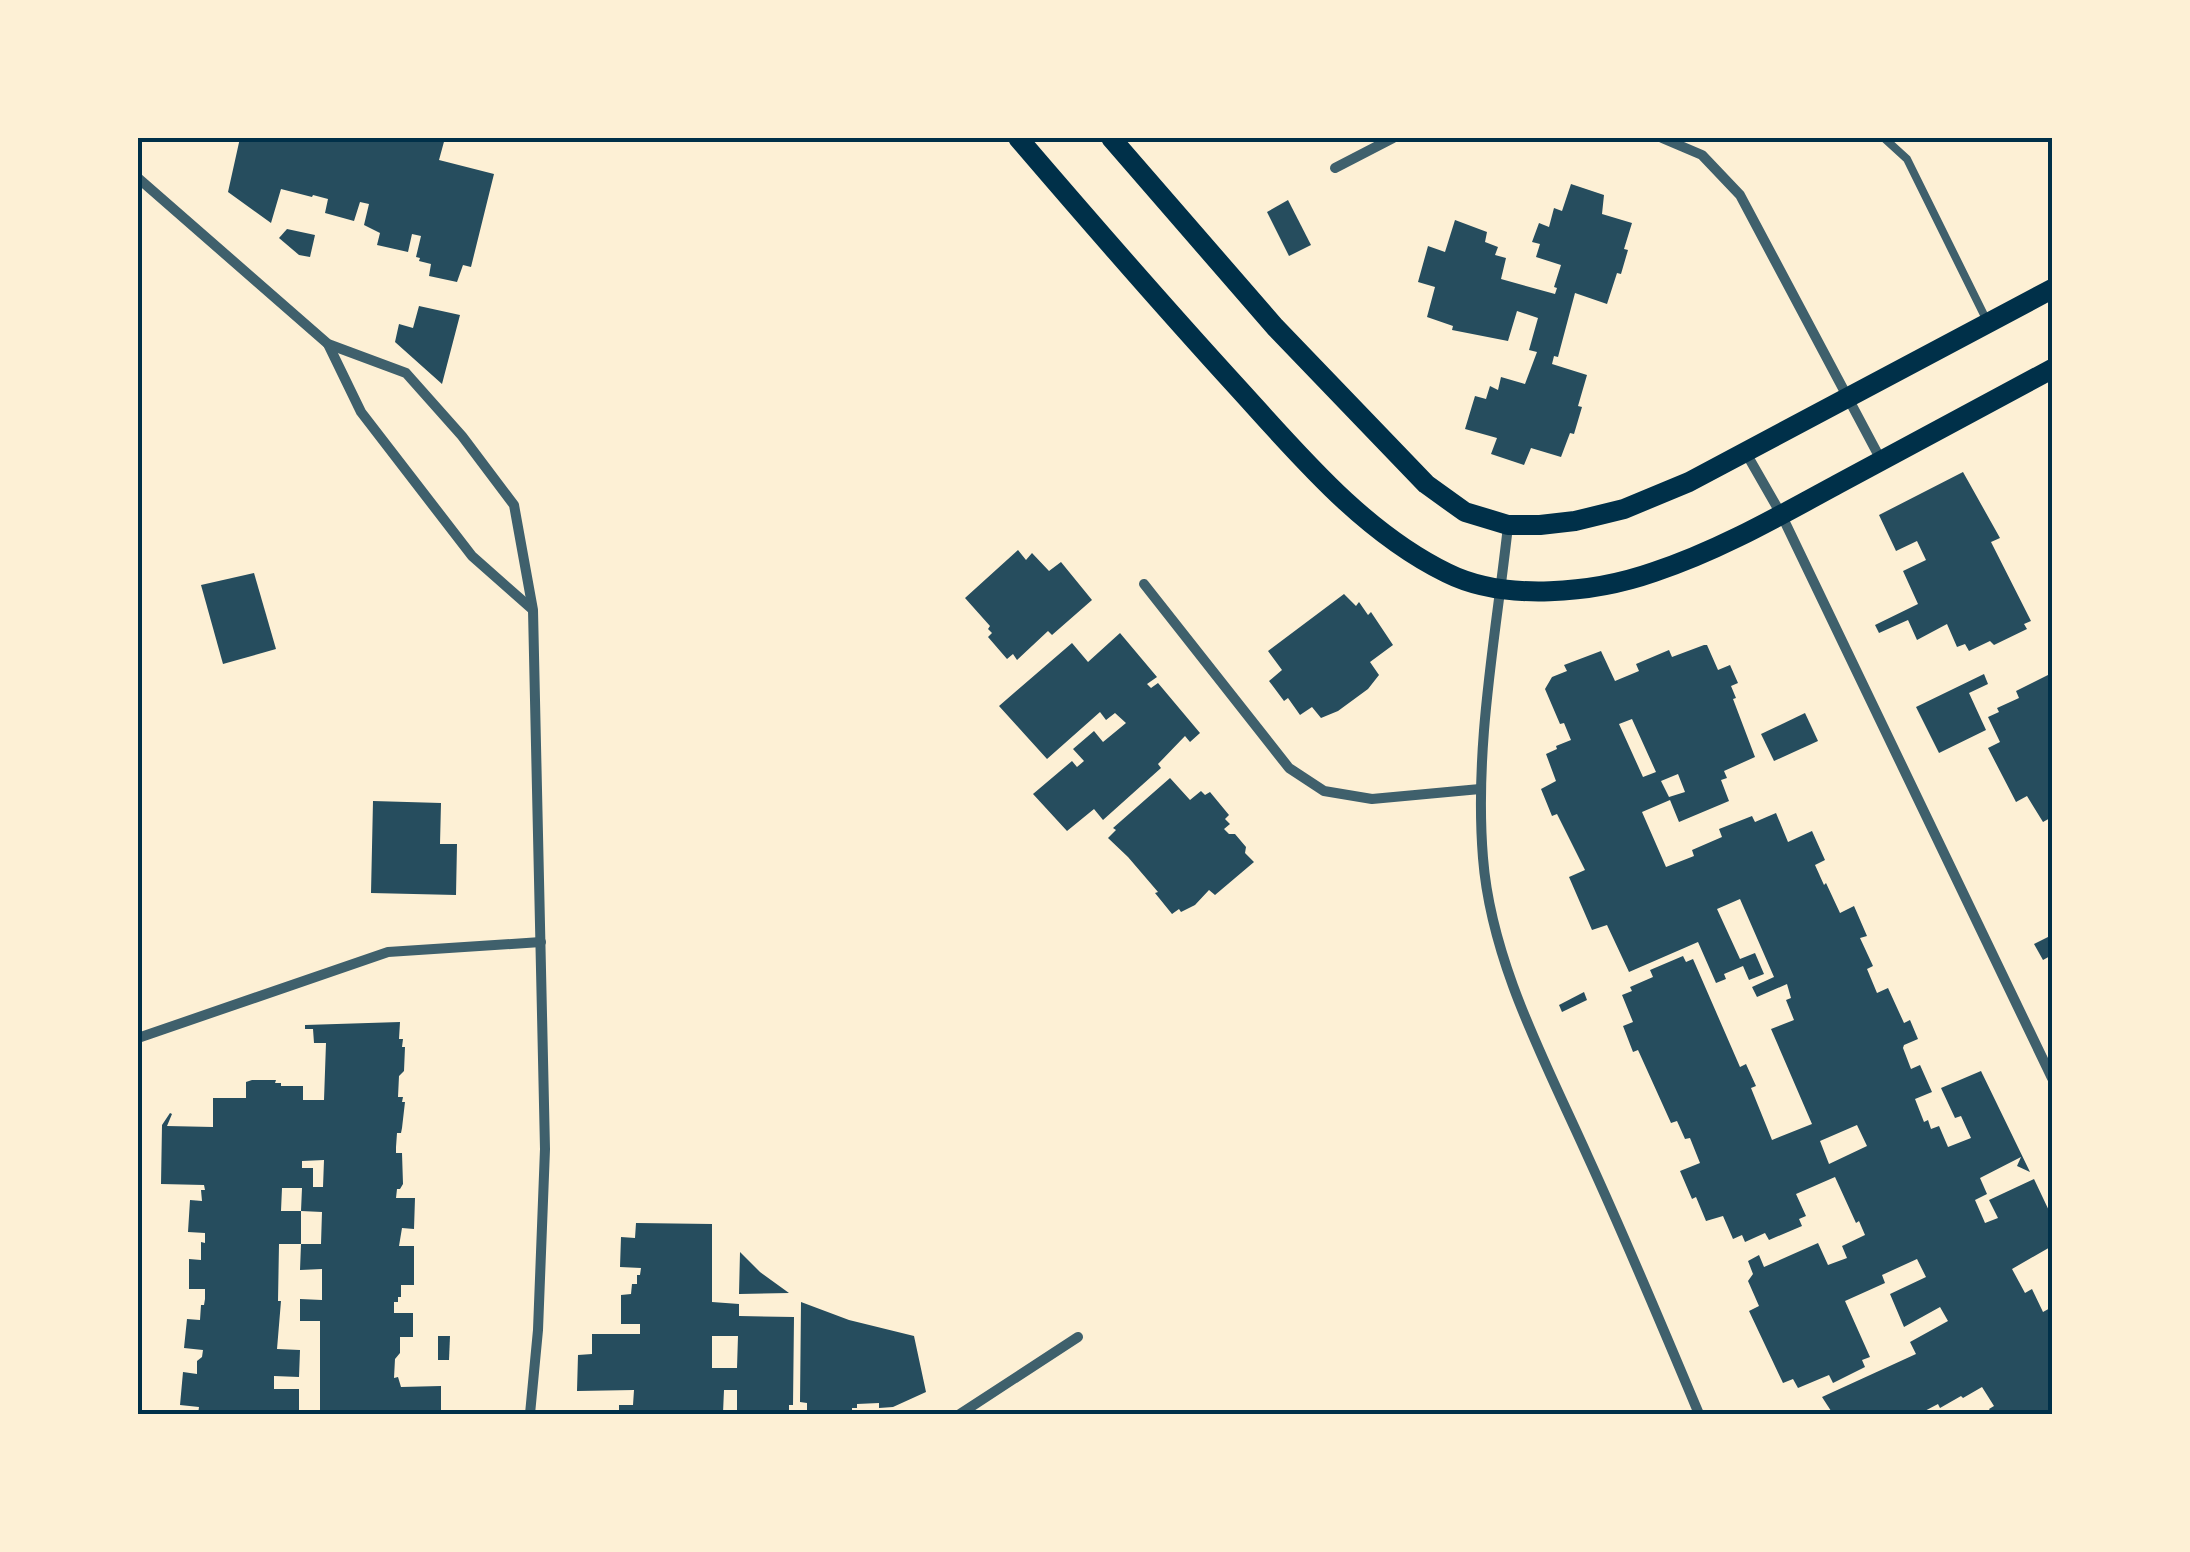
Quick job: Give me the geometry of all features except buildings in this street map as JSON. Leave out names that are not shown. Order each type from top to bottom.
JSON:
[{"type":"main road","points":[[1018,138],[1290,446],[1350,506],[1392,539],[1448,574],[1501,590],[1559,592],[1615,583],[1689,560],[2052,369]]},
{"type":"main road","points":[[1111,138],[1275,327],[1426,484],[1465,512],[1508,525],[1575,521],[1624,509],[1689,482],[2052,288]]},
{"type":"street","points":[[1336,168],[1393,138]]},
{"type":"street","points":[[1662,138],[1702,155],[1740,195],[1882,460]]},
{"type":"street","points":[[138,178],[328,344],[406,374],[462,436],[514,505],[533,610],[545,1149],[538,1330],[530,1414]]},
{"type":"street","points":[[328,344],[360,412],[472,556],[533,610]]},
{"type":"street","points":[[1746,453],[1782,514],[2052,1078]]},
{"type":"street","points":[[1508,525],[1480,788],[1483,861],[1494,925],[1527,1020],[1700,1414]]},
{"type":"street","points":[[1144,584],[1288,768],[1324,792],[1372,799],[1480,788]]},
{"type":"street","points":[[138,1038],[388,952],[541,942]]},
{"type":"street","points":[[960,1414],[1078,1337]]},
{"type":"lane","points":[[1884,138],[1907,160],[1988,322]]}]
